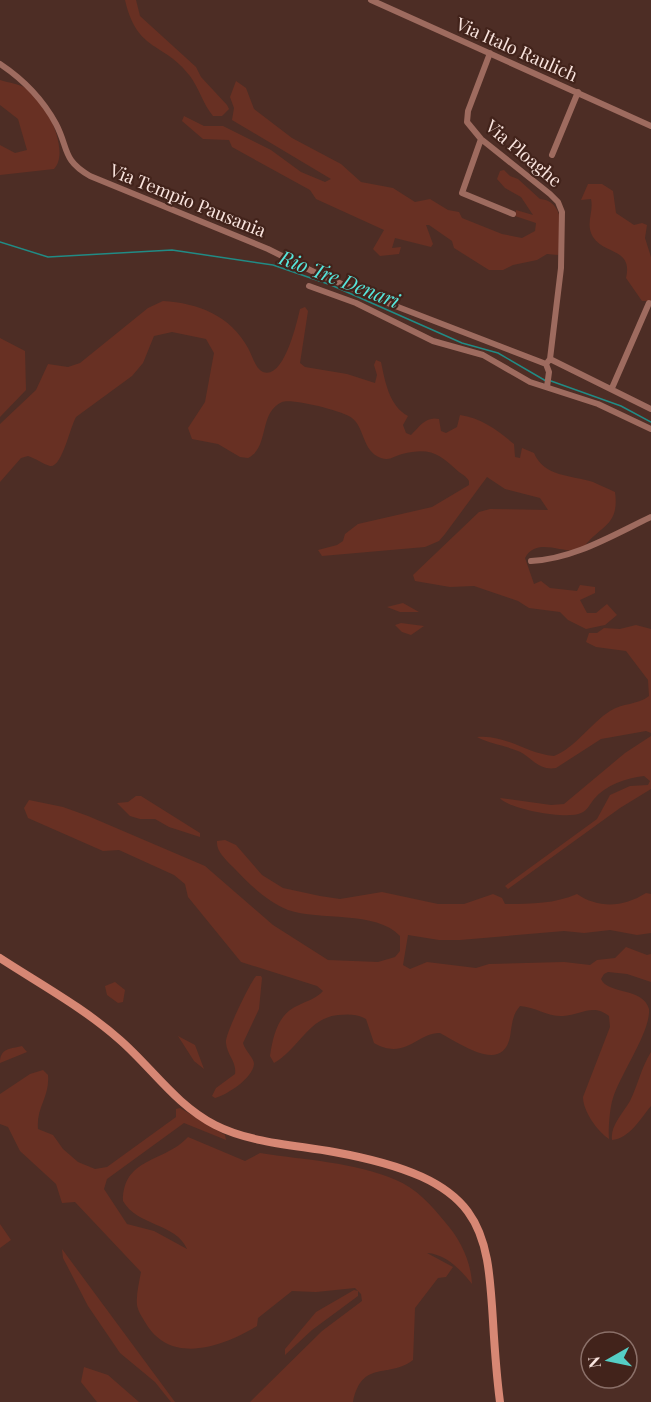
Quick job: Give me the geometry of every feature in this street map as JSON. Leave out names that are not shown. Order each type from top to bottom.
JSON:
[{"type":"main road","points":[[0,958],[105,1027],[182,1102],[216,1125],[243,1135],[386,1163],[424,1178],[458,1199],[477,1223],[487,1254],[500,1402]]},
{"type":"street","name":"Via Italo Raulich","points":[[371,0],[650,125]]},
{"type":"street","name":"Via Ploaghe","points":[[490,53],[466,117],[469,125],[481,139],[550,194],[561,209],[561,268],[548,361],[547,387]]},
{"type":"street","name":"Via Tempio Pausania","points":[[0,64],[30,86],[57,126],[69,160],[90,176],[268,249],[318,274],[509,351],[548,361],[612,388],[651,409]]},
{"type":"street","points":[[552,155],[578,92]]},
{"type":"street","points":[[650,125],[651,117]]},
{"type":"street","points":[[481,139],[462,193],[513,214]]},
{"type":"street","points":[[309,286],[356,303],[434,341],[483,355],[502,364],[527,381],[598,404],[651,429]]},
{"type":"street","points":[[612,388],[649,303]]},
{"type":"street","points":[[502,364],[509,351]]},
{"type":"street","points":[[531,561],[546,560],[584,549],[651,517]]},
{"type":"shaded area","points":[[125,0],[136,0],[140,16],[196,67],[201,77],[227,105],[229,109],[222,116],[213,116],[181,65],[144,38],[130,17]]},
{"type":"shaded area","points":[[0,80],[28,89],[42,104],[58,139],[60,150],[54,169],[0,175],[0,145],[15,153],[27,150],[18,119],[0,105]]},
{"type":"shaded area","points":[[236,81],[246,88],[254,109],[292,138],[341,164],[361,182],[393,188],[415,202],[430,199],[448,210],[459,212],[462,218],[502,234],[522,238],[535,231],[536,223],[515,216],[516,210],[533,215],[521,197],[505,188],[497,179],[500,171],[504,170],[540,199],[554,206],[561,221],[558,255],[547,254],[537,260],[513,265],[503,270],[489,270],[454,248],[452,241],[426,225],[433,244],[431,247],[395,238],[392,248],[401,247],[399,254],[380,256],[373,249],[384,230],[316,199],[310,190],[232,147],[229,140],[203,139],[182,121],[184,116],[204,126],[223,126],[271,150],[301,172],[325,182],[331,179],[232,120],[234,108],[230,97]]},
{"type":"shaded area","points":[[588,184],[602,184],[613,191],[616,213],[634,225],[642,223],[647,225],[645,238],[651,257],[651,301],[642,301],[626,278],[627,268],[622,257],[598,243],[593,237],[590,227],[591,199],[581,200]]},
{"type":"shaded area","points":[[163,301],[201,308],[223,320],[241,337],[263,372],[270,372],[283,359],[293,337],[300,309],[305,307],[308,311],[300,363],[305,367],[347,374],[375,383],[377,375],[374,365],[376,360],[381,362],[392,400],[408,416],[403,425],[406,433],[411,435],[424,422],[434,418],[439,419],[441,431],[446,433],[457,427],[460,415],[468,417],[489,426],[514,444],[515,457],[520,458],[522,448],[534,453],[544,467],[551,471],[593,482],[615,492],[616,504],[611,520],[582,550],[536,548],[525,558],[534,584],[541,581],[550,588],[577,591],[580,585],[595,587],[595,593],[580,600],[587,613],[596,613],[607,604],[617,615],[605,625],[586,629],[568,620],[560,612],[529,608],[518,601],[474,586],[450,587],[415,581],[413,575],[479,512],[490,509],[548,510],[540,498],[505,489],[487,477],[439,541],[425,547],[322,556],[318,550],[337,545],[343,541],[345,534],[358,524],[432,507],[469,485],[469,481],[446,461],[428,452],[412,452],[389,459],[381,458],[370,450],[352,418],[306,403],[287,401],[275,407],[266,422],[259,446],[248,458],[240,457],[218,444],[192,439],[188,428],[205,402],[214,353],[206,339],[172,332],[154,336],[143,363],[132,376],[76,417],[62,454],[54,465],[50,466],[28,456],[21,458],[0,482],[0,424],[36,390],[48,364],[68,367],[80,363],[148,308]]},
{"type":"shaded area","points":[[0,338],[25,351],[26,390],[0,417]]},
{"type":"shaded area","points":[[403,603],[419,612],[400,612],[387,607]]},
{"type":"shaded area","points":[[401,623],[424,626],[411,635],[402,632],[395,625]]},
{"type":"shaded area","points":[[636,625],[651,629],[651,733],[646,731],[601,739],[556,768],[540,766],[518,751],[477,737],[497,738],[534,752],[554,756],[569,747],[610,711],[649,696],[648,680],[626,651],[596,647],[586,642],[589,633],[597,633],[604,628],[620,629]]},
{"type":"shaded area","points":[[651,736],[651,789],[620,808],[508,889],[505,886],[597,819],[610,795],[630,786],[648,785],[650,781],[644,776],[617,783],[599,794],[585,811],[574,815],[551,814],[525,809],[500,798],[551,805],[564,804],[625,753]]},
{"type":"shaded area","points":[[136,796],[141,796],[200,833],[200,837],[169,827],[155,819],[130,816],[117,803],[128,802]]},
{"type":"shaded area","points":[[29,800],[63,807],[88,816],[205,866],[273,925],[328,960],[378,962],[395,957],[400,951],[400,936],[390,928],[362,919],[301,913],[280,907],[258,891],[227,861],[220,852],[217,841],[225,840],[236,845],[262,875],[283,888],[340,899],[382,892],[438,904],[464,904],[493,894],[502,898],[505,904],[524,904],[551,902],[577,894],[594,902],[612,904],[629,901],[646,893],[651,894],[651,933],[637,935],[610,930],[584,933],[564,931],[460,940],[439,940],[408,935],[403,965],[410,969],[427,962],[476,968],[489,964],[564,962],[590,965],[597,960],[615,958],[626,947],[647,955],[651,954],[651,982],[627,974],[608,972],[601,979],[611,987],[640,997],[649,1009],[645,1029],[613,1098],[609,1139],[592,1120],[585,1108],[583,1097],[610,1027],[609,1016],[603,1012],[592,1010],[558,1016],[520,1006],[514,1017],[506,1048],[499,1054],[490,1055],[469,1049],[440,1033],[432,1034],[403,1047],[385,1048],[374,1043],[366,1019],[353,1015],[338,1015],[328,1017],[311,1028],[283,1057],[274,1063],[270,1056],[271,1048],[281,1019],[292,1009],[323,991],[317,986],[241,962],[188,897],[185,884],[174,875],[119,850],[103,851],[28,818],[24,808]]},
{"type":"shaded area","points":[[256,976],[262,978],[259,1009],[243,1043],[254,1062],[253,1069],[239,1085],[215,1098],[212,1096],[216,1088],[235,1074],[235,1066],[227,1047],[226,1038]]},
{"type":"shaded area","points":[[115,982],[125,990],[123,1002],[118,1003],[107,995],[105,986]]},
{"type":"shaded area","points":[[178,1036],[195,1045],[204,1069],[194,1061]]},
{"type":"shaded area","points":[[22,1046],[27,1052],[0,1063],[4,1052]]},
{"type":"shaded area","points":[[651,1052],[651,1106],[629,1132],[612,1140],[615,1125],[630,1101]]},
{"type":"shaded area","points":[[43,1070],[48,1075],[48,1083],[39,1114],[38,1129],[53,1135],[63,1149],[78,1162],[95,1169],[107,1167],[176,1117],[176,1109],[180,1108],[225,1135],[226,1140],[184,1123],[107,1179],[104,1189],[127,1224],[154,1231],[187,1249],[182,1240],[174,1234],[137,1215],[123,1201],[125,1187],[137,1168],[168,1152],[188,1137],[245,1161],[260,1153],[312,1160],[364,1169],[403,1183],[429,1204],[455,1236],[467,1259],[472,1284],[458,1268],[447,1260],[427,1253],[453,1267],[446,1277],[438,1278],[415,1308],[413,1360],[394,1369],[369,1375],[357,1389],[353,1402],[250,1402],[322,1331],[362,1301],[361,1294],[355,1288],[316,1292],[292,1291],[258,1318],[257,1326],[213,1346],[182,1348],[168,1344],[156,1336],[140,1314],[138,1307],[137,1293],[141,1272],[75,1202],[62,1203],[56,1184],[20,1151],[8,1127],[0,1124],[0,1094],[30,1074]]},
{"type":"shaded area","points":[[0,1224],[11,1240],[0,1248]]},
{"type":"shaded area","points":[[62,1249],[175,1402],[171,1402],[155,1382],[120,1353],[88,1306],[63,1258]]},
{"type":"shaded area","points":[[354,1290],[358,1291],[358,1296],[312,1330],[285,1355],[285,1349],[316,1312]]},
{"type":"shaded area","points":[[84,1367],[108,1375],[139,1402],[97,1402],[81,1382]]},
{"type":"waterway","name":"Rio Tre Denari","points":[[0,242],[48,257],[172,250],[273,265],[331,285],[462,343],[498,353],[546,381]]},
{"type":"waterway","name":"Rio Tre Denari","points":[[551,381],[621,406],[651,422]]}]
